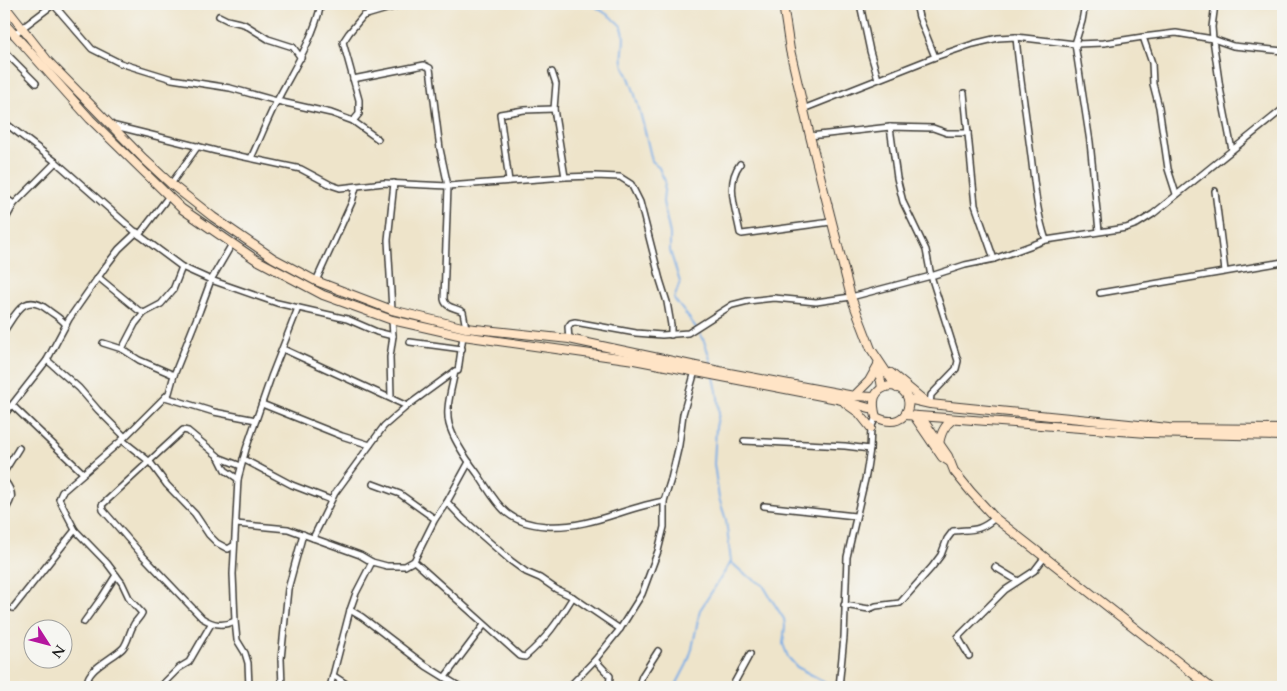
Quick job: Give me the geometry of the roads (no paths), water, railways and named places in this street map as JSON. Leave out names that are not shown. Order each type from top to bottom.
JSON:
[{"type":"main road","points":[[4,23],[90,119],[182,209],[232,244],[291,279],[323,295],[392,320],[463,336],[696,370],[837,398],[874,413],[885,421],[894,422],[905,415],[908,399],[879,364],[871,349],[852,297],[803,109],[782,4]]},
{"type":"main road","points":[[4,5],[20,28],[48,61],[171,184],[213,217],[258,248],[316,281],[392,310],[466,328],[569,339],[696,370]]},
{"type":"main road","points":[[879,364],[929,404]]},
{"type":"main road","points":[[879,364],[882,388]]},
{"type":"main road","points":[[854,396],[869,380],[879,364]]},
{"type":"main road","points":[[722,375],[854,396],[874,397]]},
{"type":"main road","points":[[874,413],[874,397],[882,388],[890,386],[898,388]]},
{"type":"main road","points":[[837,398],[859,413],[871,428]]},
{"type":"main road","points":[[908,399],[929,404],[1169,428],[1283,429]]},
{"type":"main road","points":[[905,415],[1147,433],[1283,436]]},
{"type":"main road","points":[[917,416],[948,456],[950,462],[971,492],[995,518],[1210,687]]},
{"type":"main road","points":[[917,416],[942,457],[950,462]]},
{"type":"main road","points":[[939,444],[942,432],[953,419]]},
{"type":"street","points":[[13,35],[54,4],[92,49],[111,60],[172,79],[230,88],[310,108],[353,121],[378,139]]},
{"type":"street","points":[[251,158],[277,101],[301,58],[318,19],[322,4]]},
{"type":"street","points":[[353,121],[357,118],[360,109],[343,44],[349,33],[363,16],[400,4]]},
{"type":"street","points":[[860,4],[878,79]]},
{"type":"street","points":[[916,4],[919,17],[935,56]]},
{"type":"street","points":[[1085,4],[1075,44],[1090,142],[1099,231]]},
{"type":"street","points":[[1216,4],[1212,27],[1213,39],[1232,150]]},
{"type":"street","points":[[219,16],[244,24],[263,37],[293,47],[301,58]]},
{"type":"street","points":[[803,109],[935,56],[990,40],[1016,37],[1075,44],[1104,43],[1176,34],[1213,39],[1233,46],[1283,52]]},
{"type":"street","points":[[1016,37],[1032,170],[1042,228],[1046,240]]},
{"type":"street","points":[[1143,37],[1152,63],[1153,84],[1159,107],[1168,169],[1176,194]]},
{"type":"street","points":[[4,51],[36,83]]},
{"type":"street","points":[[353,79],[424,65],[430,68],[440,149],[448,186],[444,299],[447,306],[463,312],[466,328]]},
{"type":"street","points":[[552,72],[556,84],[554,109],[565,177]]},
{"type":"street","points":[[964,93],[975,205],[994,259]]},
{"type":"street","points":[[569,339],[568,326],[575,322],[636,333],[671,335],[688,333],[696,326],[732,305],[748,301],[774,298],[816,302],[852,297],[931,276],[964,265],[994,259],[1046,240],[1126,228],[1137,224],[1153,214],[1283,108]]},
{"type":"street","points":[[509,181],[500,114],[524,110],[554,109]]},
{"type":"street","points":[[4,122],[56,162],[138,234],[182,268],[287,307],[347,319],[377,332],[393,336]]},
{"type":"street","points":[[110,124],[216,152],[301,169],[340,188],[394,182],[448,186],[565,177],[620,177],[631,184],[640,202],[660,280],[668,302],[672,325],[671,335]]},
{"type":"street","points":[[810,136],[890,127],[933,128],[947,133],[968,133]]},
{"type":"street","points":[[890,127],[896,178],[903,202],[926,250],[931,276],[958,360],[956,369],[931,395],[929,404]]},
{"type":"street","points":[[171,184],[198,146]]},
{"type":"street","points":[[4,222],[14,204],[56,162]]},
{"type":"street","points":[[740,164],[733,178],[733,201],[740,233],[831,222]]},
{"type":"street","points":[[392,310],[388,240],[394,182]]},
{"type":"street","points":[[316,281],[352,202],[356,187]]},
{"type":"street","points":[[1215,191],[1225,271]]},
{"type":"street","points":[[4,415],[48,360],[69,319],[119,249],[138,234],[169,196]]},
{"type":"street","points":[[4,197],[14,204]]},
{"type":"street","points":[[89,687],[86,683],[92,671],[123,648],[134,624],[142,615],[140,610],[130,600],[122,582],[107,563],[75,530],[59,498],[62,492],[123,438],[169,393],[174,375],[211,280],[232,244]]},
{"type":"street","points":[[1100,293],[1283,262]]},
{"type":"street","points":[[122,349],[135,324],[144,313],[161,304],[173,290],[182,268]]},
{"type":"street","points":[[98,277],[144,313]]},
{"type":"street","points":[[4,331],[20,308],[30,303],[40,304],[66,325]]},
{"type":"street","points":[[249,687],[248,663],[237,640],[235,621],[233,574],[238,479],[256,420],[298,308]]},
{"type":"street","points":[[62,320],[69,319]]},
{"type":"street","points":[[391,397],[390,357],[393,336],[392,320]]},
{"type":"street","points":[[313,538],[330,500],[384,426],[407,406],[455,371],[458,371],[463,336]]},
{"type":"street","points":[[103,342],[122,349],[139,360],[174,375]]},
{"type":"street","points":[[410,342],[462,349]]},
{"type":"street","points":[[283,349],[407,406]]},
{"type":"street","points":[[48,360],[79,388],[123,438],[150,462],[167,485],[195,514],[209,535],[228,550],[234,546]]},
{"type":"street","points":[[569,687],[595,660],[620,629],[642,594],[649,577],[664,527],[664,501],[672,479],[683,414],[696,370]]},
{"type":"street","points":[[455,371],[448,410],[449,425],[469,462],[498,504],[513,517],[528,524],[554,527],[575,526],[600,520],[636,507],[664,501]]},
{"type":"street","points":[[165,397],[214,412],[256,420]]},
{"type":"street","points":[[4,401],[83,473]]},
{"type":"street","points":[[262,404],[342,436],[370,445]]},
{"type":"street","points":[[839,687],[844,637],[847,557],[870,449],[874,413]]},
{"type":"street","points":[[235,621],[227,625],[211,624],[190,607],[103,510],[102,504],[183,430],[188,431],[218,456],[241,466]]},
{"type":"street","points":[[744,441],[870,449]]},
{"type":"street","points":[[4,472],[19,448]]},
{"type":"street","points":[[218,456],[226,470],[238,479]]},
{"type":"street","points":[[243,459],[302,489],[330,500]]},
{"type":"street","points":[[236,524],[288,530],[360,555],[372,562],[396,567],[406,566],[414,561],[435,519],[447,502],[469,462]]},
{"type":"street","points":[[4,480],[11,488],[12,496],[11,502],[4,512]]},
{"type":"street","points":[[373,484],[400,494],[435,519]]},
{"type":"street","points":[[447,502],[463,519],[511,561],[526,572],[573,597],[620,629]]},
{"type":"street","points":[[764,506],[856,516]]},
{"type":"street","points":[[844,604],[869,609],[876,606],[900,603],[941,555],[947,539],[953,531],[968,531],[985,526],[995,518]]},
{"type":"street","points":[[13,608],[75,530]]},
{"type":"street","points":[[282,687],[281,659],[288,589],[303,534]]},
{"type":"street","points":[[969,656],[958,637],[1005,590],[1034,571],[1044,558]]},
{"type":"street","points":[[414,561],[520,656],[525,656],[540,644],[553,629],[573,597]]},
{"type":"street","points":[[330,687],[350,610],[356,593],[372,562]]},
{"type":"street","points":[[995,567],[1018,581]]},
{"type":"street","points":[[84,622],[116,576]]},
{"type":"street","points":[[350,610],[426,666],[460,687]]},
{"type":"street","points":[[160,687],[178,668],[188,662],[211,624]]},
{"type":"street","points":[[445,677],[484,625]]},
{"type":"street","points":[[638,687],[642,676],[658,651]]},
{"type":"street","points":[[732,687],[750,654]]},
{"type":"street","points":[[595,660],[610,676],[609,687]]},
{"type":"street","points":[[334,676],[351,687]]},
{"type":"waterway","points":[[593,4],[622,28],[624,65],[643,122],[652,161],[658,166],[665,181],[663,202],[670,234],[670,251],[680,282],[674,299],[702,338],[712,368]]},
{"type":"waterway","points":[[714,377],[719,413],[716,427],[714,464],[719,498],[726,520],[731,562],[743,573],[763,585],[784,619],[783,644],[788,657],[797,667],[834,687]]},
{"type":"waterway","points":[[675,687],[687,664],[692,649],[700,610],[731,562]]}]
